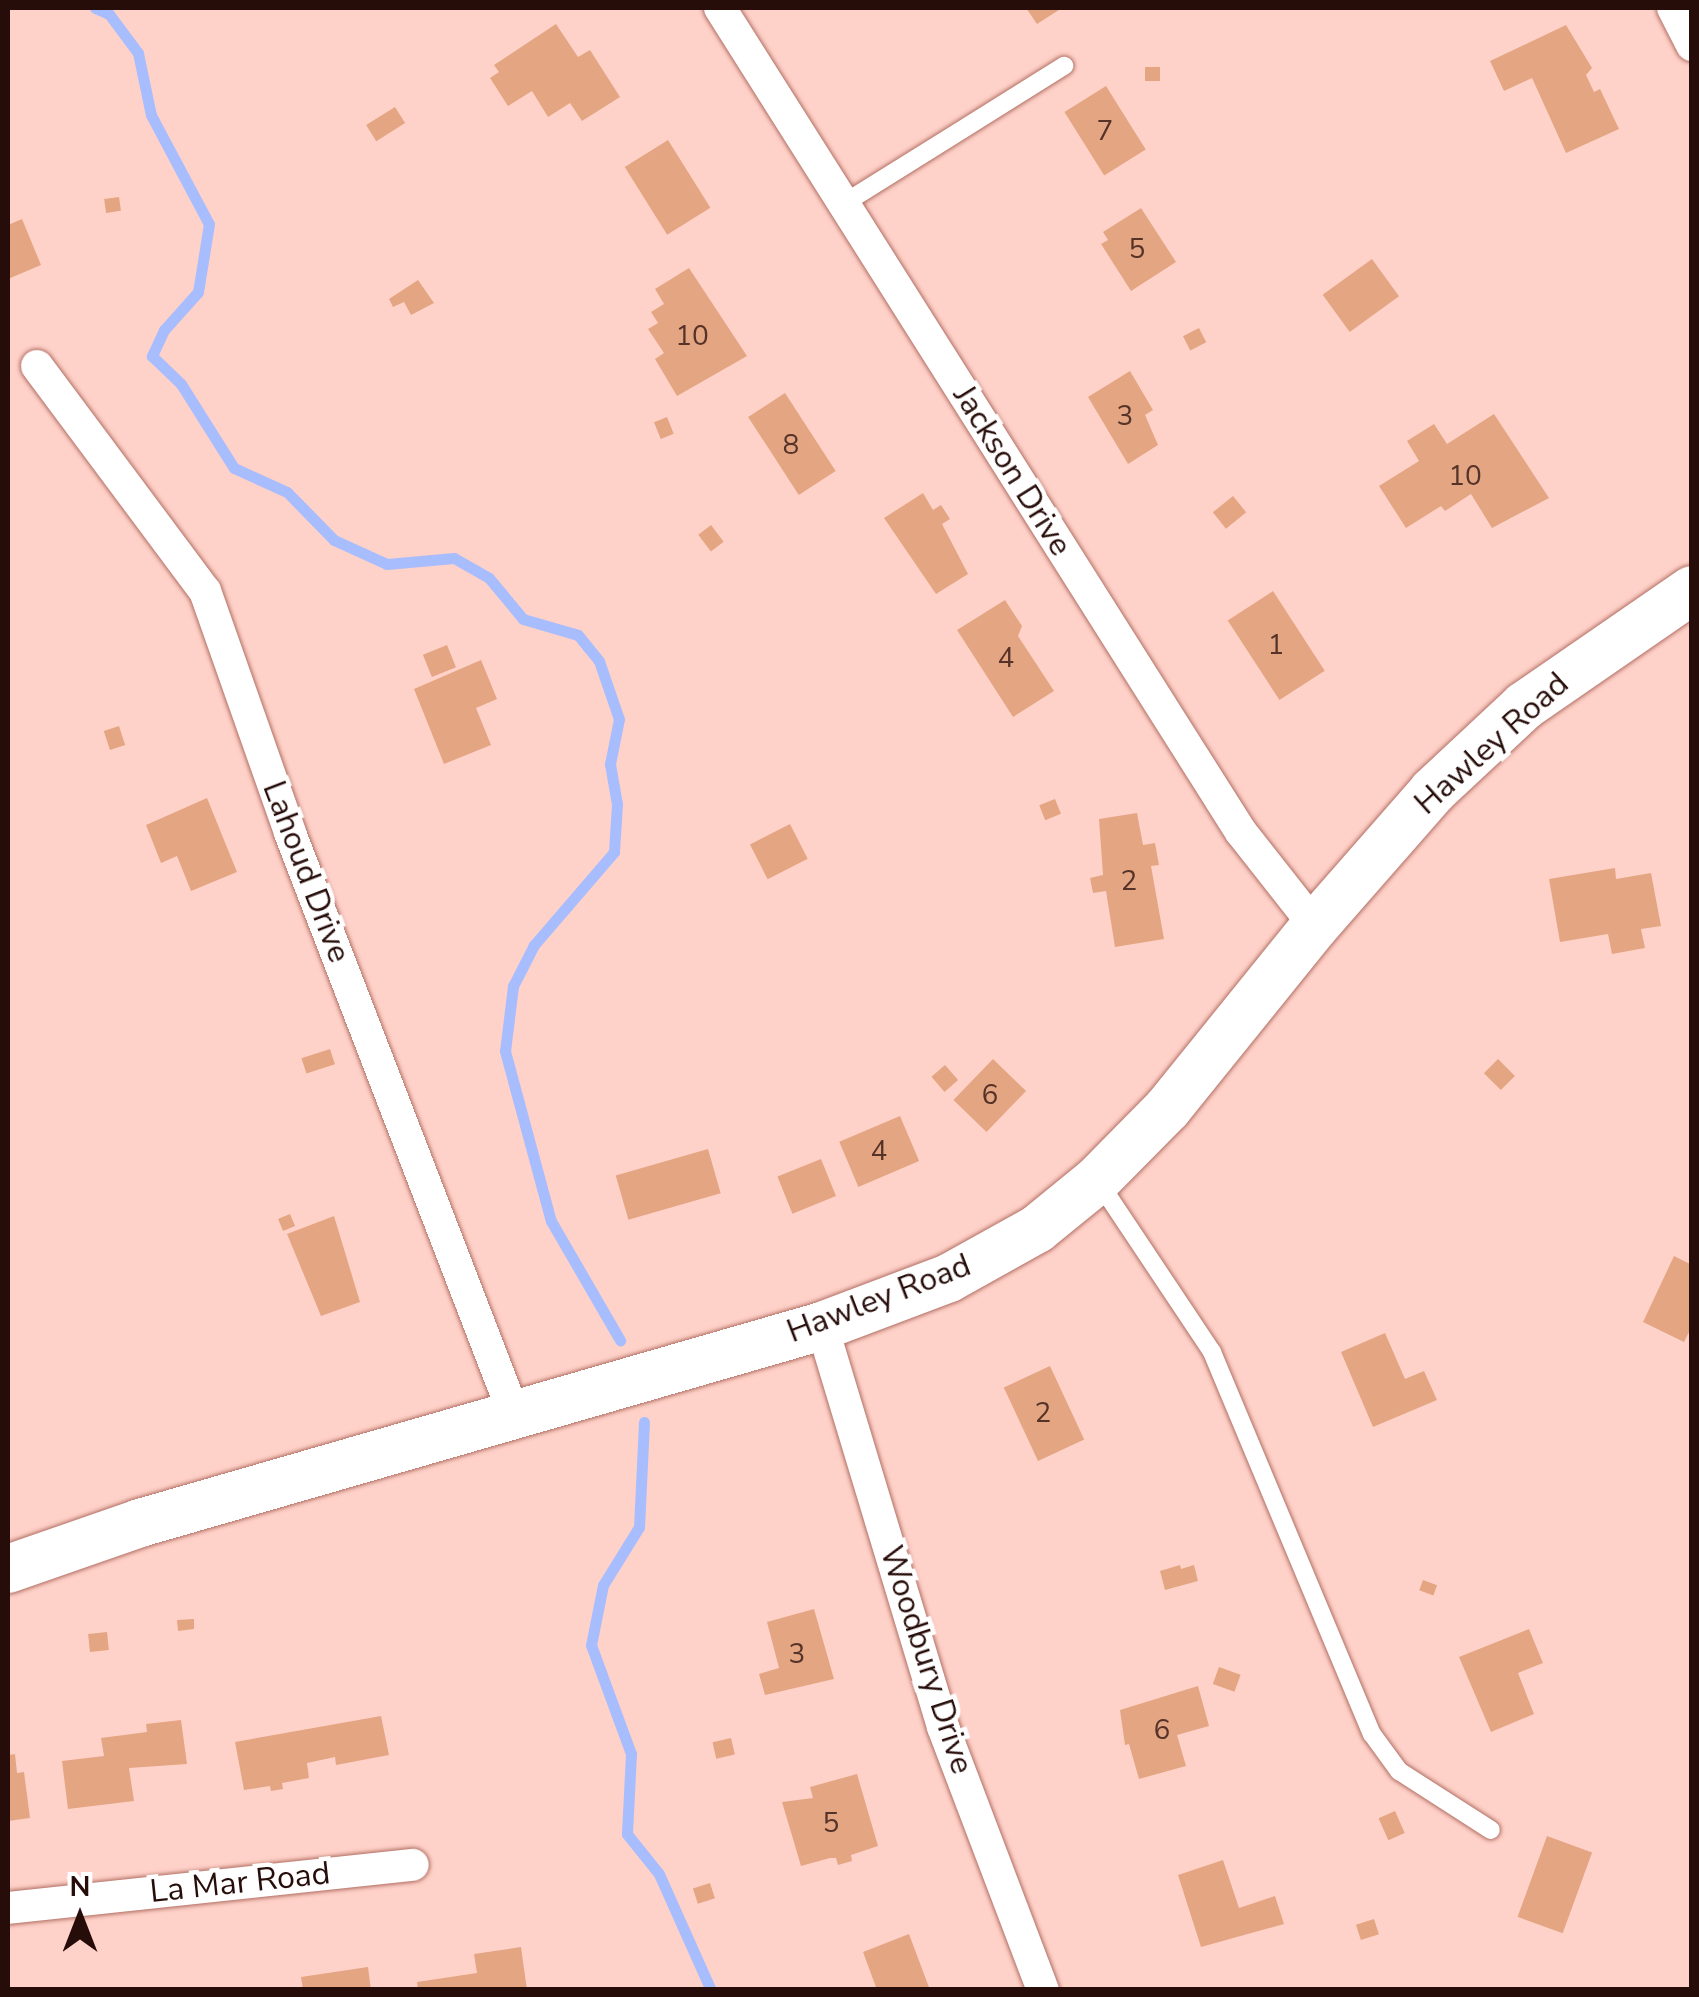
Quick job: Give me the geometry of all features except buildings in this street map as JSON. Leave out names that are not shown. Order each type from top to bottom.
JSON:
[{"type":"street","name":"Jackson Drive","points":[[720,8],[1240,832],[1315,926]]},
{"type":"street","points":[[1673,8],[1692,44]]},
{"type":"street","name":"Lahoud Drive","points":[[36,366],[205,590],[290,833],[514,1414]]},
{"type":"street","name":"Hawley Road","points":[[8,1569],[140,1523],[822,1326],[949,1278],[1037,1230],[1098,1180],[1168,1108],[1315,926],[1432,792],[1524,706],[1692,590]]},
{"type":"street","name":"Woodbury Drive","points":[[822,1326],[943,1727],[1043,1990]]},
{"type":"street","name":"La Mar Road","points":[[8,1908],[413,1865]]},
{"type":"lane","points":[[842,204],[1064,66]]},
{"type":"lane","points":[[1098,1180],[1212,1352],[1372,1734],[1400,1772],[1491,1830]]},
{"type":"waterway","points":[[95,8],[109,14],[138,53],[151,115],[209,224],[198,292],[164,330],[152,356],[181,384],[234,468],[287,492],[334,540],[387,564],[454,558],[489,578],[523,619],[578,635],[599,661],[619,719],[610,764],[617,804],[614,852],[534,945],[513,986],[505,1051],[551,1221],[620,1340]]},
{"type":"waterway","points":[[644,1422],[639,1527],[603,1585],[591,1645],[631,1754],[627,1834],[659,1874],[711,1990]]}]
